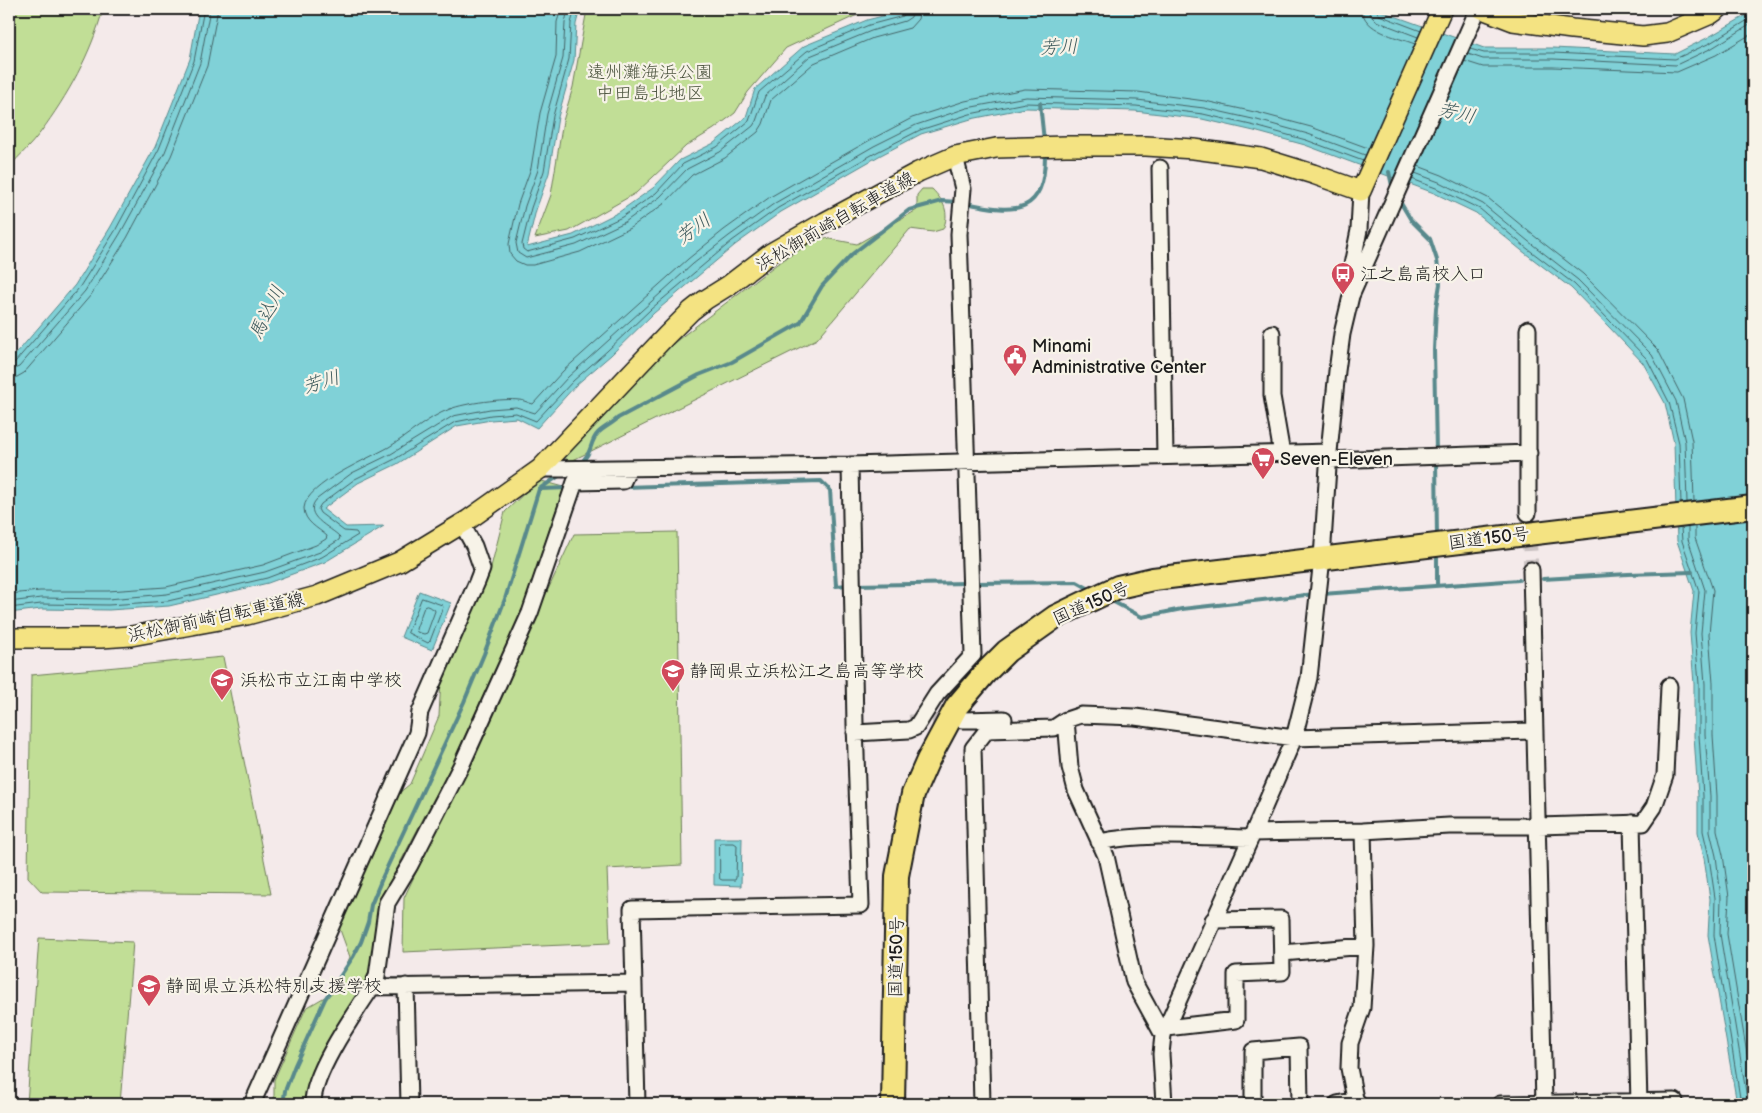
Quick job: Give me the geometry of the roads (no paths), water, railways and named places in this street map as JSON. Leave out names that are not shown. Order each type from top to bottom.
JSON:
[{"type":"highway","name":"国道150号","points":[[893,1104],[897,876],[913,794],[928,760],[957,706],[985,672],[1007,651],[1055,617],[1118,587],[1153,578],[1753,507]]},
{"type":"main road","points":[[1361,191],[1442,9]]},
{"type":"main road","points":[[1478,11],[1513,21],[1643,36],[1667,33],[1711,14],[1718,9]]},
{"type":"main road","name":"浜松御前崎自転車道線","points":[[9,638],[101,638],[131,636],[277,607],[317,596],[399,562],[462,524],[540,469],[659,343],[705,300],[729,285],[771,253],[918,172],[955,156],[996,148],[1146,146],[1194,149],[1261,158],[1361,191]]},
{"type":"street","points":[[1164,1104],[1161,1054],[1165,1031],[1294,738],[1309,678],[1342,334],[1351,296],[1478,11]]},
{"type":"street","points":[[855,729],[908,730],[916,727],[938,694],[973,655],[959,234],[963,190],[955,156]]},
{"type":"street","points":[[1160,168],[1165,456]]},
{"type":"street","points":[[1351,296],[1352,265],[1359,230],[1361,191]]},
{"type":"street","points":[[1528,329],[1528,513]]},
{"type":"street","points":[[1272,333],[1272,396],[1282,454]]},
{"type":"street","points":[[540,469],[1282,454],[1329,456],[1529,453]]},
{"type":"street","points":[[636,1104],[632,909],[860,905],[850,464]]},
{"type":"street","points":[[313,1104],[312,1094],[318,1076],[377,976],[386,903],[415,856],[462,764],[496,691],[530,613],[575,482],[623,481],[629,468]]},
{"type":"street","points":[[252,1104],[417,733],[420,712],[482,569],[474,546],[462,524]]},
{"type":"street","points":[[1531,570],[1544,1103]]},
{"type":"street","points":[[1099,842],[1122,837],[1252,836],[1450,826],[1643,823],[1654,807],[1665,775],[1669,686]]},
{"type":"street","points":[[982,1104],[972,748],[987,730],[1054,728],[1066,720],[1081,715],[1134,717],[1294,738],[1535,731]]},
{"type":"street","points":[[962,720],[1050,718],[1066,720]]},
{"type":"street","points":[[1066,720],[1070,767],[1076,790],[1106,856],[1134,982],[1165,1031]]},
{"type":"street","points":[[855,729],[909,722]]},
{"type":"street","points":[[1632,823],[1639,1103]]},
{"type":"street","points":[[1337,1104],[1356,1102],[1350,1068],[1350,1043],[1362,1008],[1366,946],[1364,831]]},
{"type":"street","points":[[1165,1031],[1236,1020],[1236,974],[1282,972],[1282,919],[1213,920]]},
{"type":"street","points":[[1282,953],[1366,946]]},
{"type":"street","points":[[372,987],[634,983]]},
{"type":"street","points":[[406,986],[409,1104]]},
{"type":"street","points":[[1253,1104],[1253,1051],[1299,1048],[1300,1104]]},
{"type":"street","points":[[1500,1104],[1674,1101]]},
{"type":"water","points":[[199,9],[580,9],[576,24],[574,60],[558,117],[549,173],[536,210],[527,247],[573,235],[619,212],[653,188],[680,160],[714,143],[746,117],[755,89],[804,46],[867,20],[910,9],[1375,9],[1484,48],[1553,48],[1675,54],[1707,38],[1745,16],[1753,9],[1753,1104],[1737,1104],[1708,935],[1710,899],[1698,832],[1694,736],[1694,684],[1690,633],[1694,591],[1677,541],[1674,443],[1665,403],[1643,363],[1571,288],[1476,213],[1434,193],[1305,145],[1202,119],[1135,111],[1026,108],[971,119],[921,134],[781,212],[735,245],[654,313],[611,355],[576,385],[537,428],[517,418],[457,426],[397,464],[358,483],[323,509],[346,527],[384,526],[325,562],[268,583],[169,606],[109,610],[41,609],[9,613],[9,362],[75,285],[110,228],[155,147],[190,59]]},
{"type":"water","points":[[419,591],[451,603],[432,650],[401,637]]},
{"type":"water","points":[[714,838],[742,838],[741,886],[714,885]]},
{"type":"waterway","points":[[1040,103],[1044,141]]},
{"type":"waterway","points":[[966,203],[1000,209],[1025,205],[1034,199],[1040,189],[1044,173],[1045,153]]},
{"type":"waterway","points":[[1389,172],[1393,190]]},
{"type":"waterway","points":[[1399,200],[1411,220],[1430,239],[1437,260],[1440,284],[1436,308],[1434,350],[1436,452]]},
{"type":"waterway","points":[[579,464],[587,456],[598,433],[618,418],[699,375],[732,362],[800,323],[822,286],[851,255],[909,210],[942,201],[959,202]]},
{"type":"waterway","points":[[1436,459],[1437,537]]},
{"type":"waterway","points":[[283,1104],[285,1091],[295,1065],[325,999],[361,942],[368,922],[371,905],[383,876],[464,702],[484,654],[505,599],[539,489],[562,474]]},
{"type":"waterway","points":[[624,487],[821,481],[830,490],[836,586],[848,585]]},
{"type":"waterway","points":[[541,489],[569,488]]},
{"type":"waterway","points":[[1437,552],[1437,585]]},
{"type":"waterway","points":[[1543,579],[1692,572]]},
{"type":"waterway","points":[[1322,594],[1519,580]]},
{"type":"waterway","points":[[975,583],[1077,582],[1093,591]]},
{"type":"waterway","points":[[855,585],[968,583]]},
{"type":"waterway","points":[[1110,600],[1142,617],[1182,609],[1315,594]]},
{"type":"tunnel","points":[[1528,513],[1531,570]]},
{"type":"tunnel","points":[[909,722],[955,721]]},
{"type":"place","name":"江之島高校入口","points":[[1343,295]]},
{"type":"place","name":"Minami Administrative Center","points":[[1015,377]]},
{"type":"place","name":"Seven-Eleven","points":[[1263,480]]},
{"type":"place","name":"静岡県立浜松江之島高等学校","points":[[673,692]]},
{"type":"place","name":"浜松市立江南中学校","points":[[222,701]]},
{"type":"place","name":"静岡県立浜松特別支援学校","points":[[149,1007]]},
{"type":"water label","name":"芳川","points":[[1059,46]]},
{"type":"water label","name":"芳川","points":[[1457,112]]},
{"type":"water label","name":"芳川","points":[[693,228]]},
{"type":"water label","name":"馬込川","points":[[266,312]]},
{"type":"water label","name":"芳川","points":[[321,381]]},
{"type":"park label","name":"遠州灘海浜公園 中田島北地区","points":[[650,82]]}]
